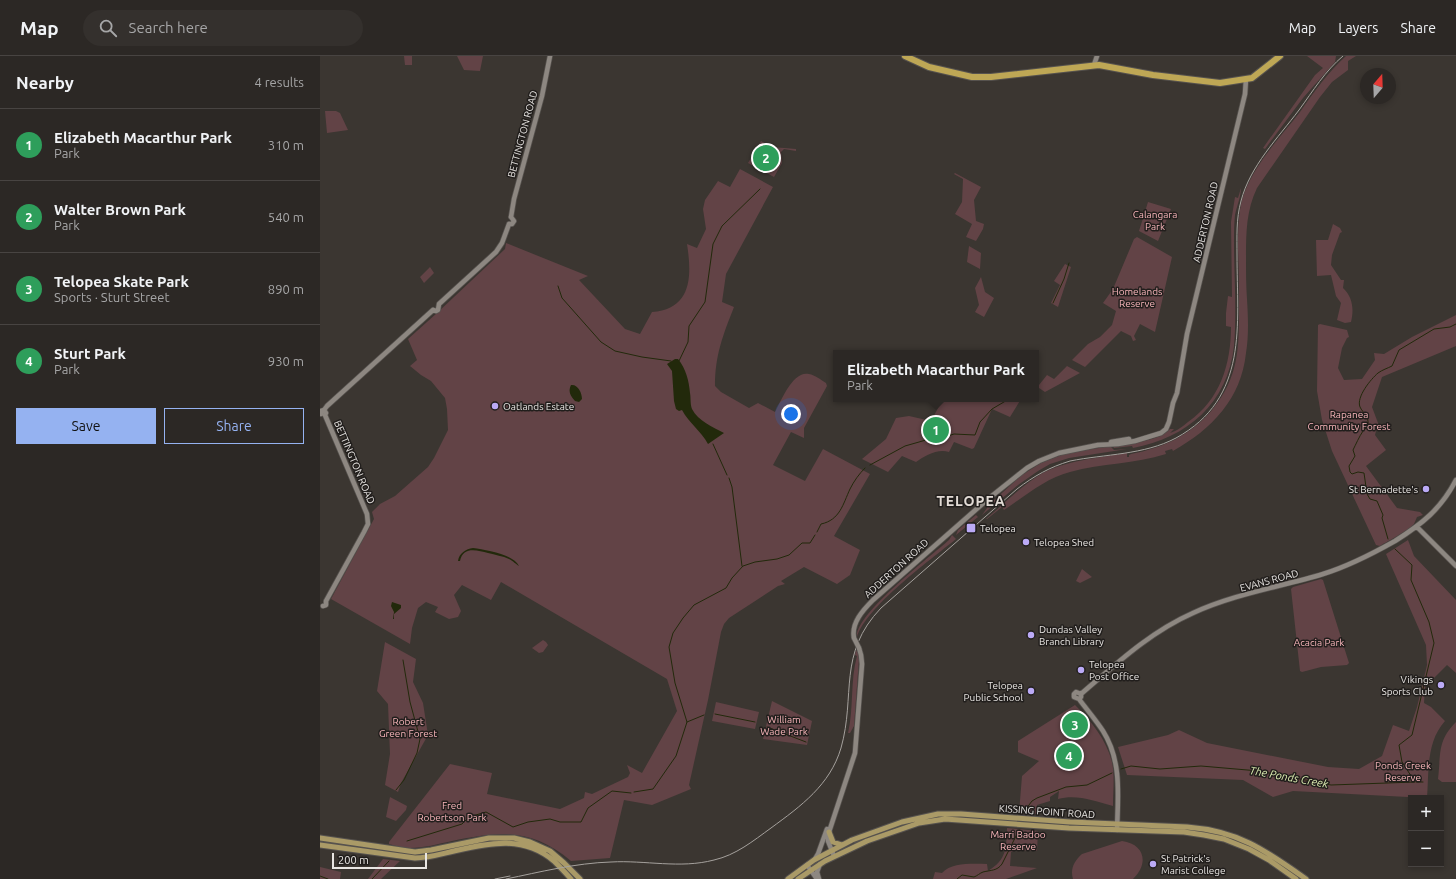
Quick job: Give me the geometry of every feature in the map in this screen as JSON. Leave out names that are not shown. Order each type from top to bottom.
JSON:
[{"type":"highway","points":[[905,56],[929,67],[976,77],[991,77],[1102,65],[1153,75],[1206,82],[1227,83],[1246,79],[1251,74],[1261,71],[1280,56]]},
{"type":"main road","name":"BETTINGTON ROAD","points":[[320,611],[323,606],[322,602],[326,601],[366,528],[368,520],[367,514],[323,413],[327,406],[433,310],[434,306],[438,306],[496,252],[502,243],[509,224],[507,219],[511,217],[514,199],[539,108],[550,56]]},
{"type":"main road","points":[[1094,65],[1097,56]]},
{"type":"main road","name":"ADDERTON ROAD","points":[[833,853],[828,841],[829,832],[855,753],[862,656],[854,638],[853,630],[865,608],[1017,475],[1033,464],[1050,456],[1069,450],[1135,441],[1166,429],[1173,404],[1177,377],[1180,370],[1187,334],[1245,94],[1246,79]]},
{"type":"main road","name":"EVANS ROAD","points":[[1117,824],[1118,778],[1115,760],[1104,732],[1080,697],[1150,637],[1183,618],[1221,602],[1334,570],[1376,552],[1417,527],[1437,509],[1456,480]]},
{"type":"main road","points":[[1417,527],[1456,566]]},
{"type":"main road","name":"ADDERTON ROAD","points":[[814,860],[818,854],[829,824],[835,813]]},
{"type":"main road","name":"KISSING POINT ROAD","points":[[798,879],[821,863],[842,845],[902,822],[944,813],[1070,822],[1192,827],[1228,834],[1260,848],[1306,879]]},
{"type":"main road","name":"KISSING POINT ROAD","points":[[788,879],[814,860],[833,853],[919,823],[938,819],[951,819],[1069,828],[1190,833],[1224,839],[1241,845],[1262,856],[1296,879]]},
{"type":"main road","points":[[1117,824],[1117,830]]},
{"type":"main road","points":[[829,832],[833,842],[842,845]]},
{"type":"main road","points":[[320,838],[398,850],[425,851],[489,838],[514,838],[530,842],[550,851],[580,879]]},
{"type":"main road","points":[[320,844],[393,856],[420,858],[485,844],[501,842],[512,843],[528,847],[545,855],[571,879]]},
{"type":"main road","points":[[818,879],[817,872],[821,863]]},
{"type":"main road","points":[[807,865],[818,879]]},
{"type":"green space","points":[[404,56],[412,56],[412,65],[405,65]]},
{"type":"green space","points":[[457,56],[483,56],[480,71],[464,70]]},
{"type":"green space","points":[[1307,56],[1336,56],[1335,62],[1303,98],[1265,149],[1263,148],[1315,75],[1323,68]]},
{"type":"green space","points":[[1346,56],[1356,56],[1348,61],[1348,70],[1332,82],[1320,97],[1257,188],[1253,197],[1249,214],[1246,250],[1248,339],[1246,353],[1243,370],[1238,385],[1222,411],[1200,433],[1173,451],[1172,449],[1165,451],[1166,454],[1142,460],[1082,469],[1061,475],[1036,488],[1004,510],[1002,507],[986,519],[1034,479],[1051,469],[1083,460],[1127,453],[1127,457],[1129,457],[1131,454],[1165,444],[1195,427],[1212,410],[1228,386],[1236,362],[1238,349],[1238,225],[1242,200],[1252,176],[1259,164],[1322,82]]},
{"type":"green space","points":[[325,111],[336,111],[340,113],[348,130],[327,133]]},
{"type":"green space","points":[[761,141],[772,147],[796,149],[796,151],[784,149],[781,152],[782,163],[774,177],[748,163]]},
{"type":"green space","name":"Fred Robertson Park","points":[[740,169],[773,187],[726,274],[722,302],[734,307],[723,336],[718,355],[715,386],[721,392],[749,408],[758,403],[775,412],[788,387],[793,381],[803,374],[816,376],[826,383],[827,386],[804,428],[804,438],[791,432],[773,465],[805,481],[823,449],[870,474],[834,536],[860,550],[850,575],[837,584],[804,567],[781,581],[785,584],[778,586],[729,618],[724,624],[721,632],[689,785],[691,789],[652,805],[624,800],[610,858],[571,861],[557,850],[543,843],[529,838],[500,834],[485,835],[415,848],[405,848],[389,844],[389,842],[450,764],[492,773],[487,794],[560,809],[584,798],[585,792],[592,794],[628,777],[630,773],[627,765],[642,773],[677,711],[667,679],[501,582],[491,600],[462,585],[454,595],[461,611],[458,617],[449,619],[435,612],[438,607],[426,602],[418,608],[412,628],[410,644],[331,599],[374,519],[372,512],[380,504],[395,496],[428,467],[448,430],[445,398],[431,381],[410,366],[417,360],[408,339],[505,249],[506,243],[588,276],[579,280],[625,329],[640,334],[652,312],[665,310],[675,305],[682,298],[689,279],[689,256],[687,244],[697,248],[706,229],[703,209],[705,200],[718,181],[730,187]]},
{"type":"green space","points":[[955,173],[981,187],[974,200],[976,221],[984,224],[983,229],[976,241],[966,237],[972,224],[955,214],[962,202],[963,179],[954,174]]},
{"type":"green space","points":[[1241,188],[1234,225],[1234,346],[1230,366],[1223,385],[1214,401],[1202,415],[1171,436],[1153,443],[1133,448],[1132,446],[1114,448],[1113,446],[1151,439],[1158,437],[1170,429],[1174,429],[1170,433],[1180,428],[1199,413],[1208,403],[1222,380],[1229,354],[1231,327],[1226,326],[1226,313],[1228,296],[1232,297],[1231,222],[1235,197],[1238,198]]},
{"type":"green space","name":"Calangara Park","points":[[1148,202],[1171,209],[1158,241],[1139,231]]},
{"type":"green space","points":[[1333,224],[1340,228],[1342,232],[1340,233],[1332,255],[1331,265],[1341,280],[1344,280],[1343,288],[1349,295],[1352,304],[1351,322],[1345,323],[1337,320],[1341,303],[1336,296],[1331,275],[1317,276],[1316,240],[1328,240]]},
{"type":"green space","name":"Homelands Reserve","points":[[1137,237],[1172,257],[1155,332],[1140,324],[1134,336],[1136,340],[1133,341],[1131,336],[1121,331],[1085,367],[1072,360],[1088,344],[1100,337],[1112,325],[1116,311],[1103,303],[1113,289],[1134,239]]},
{"type":"green space","points":[[969,246],[981,253],[980,269],[967,262]]},
{"type":"green space","points":[[1065,264],[1071,267],[1058,307],[1051,303],[1060,285],[1054,281]]},
{"type":"green space","points":[[430,267],[434,273],[424,283],[420,277]]},
{"type":"green space","points":[[981,277],[985,292],[994,298],[984,317],[975,312],[979,305],[975,288]]},
{"type":"green space","name":"Rapanea Community Forest","points":[[1456,315],[1456,346],[1382,377],[1372,407],[1378,423],[1375,435],[1386,450],[1366,466],[1397,508],[1420,512],[1423,515],[1417,517],[1414,524],[1403,532],[1380,546],[1376,545],[1332,451],[1322,420],[1317,391],[1318,325],[1320,324],[1347,330],[1349,337],[1342,348],[1338,368],[1344,380],[1362,379],[1375,360],[1374,353],[1384,354],[1412,337]]},
{"type":"green space","points":[[1067,366],[1080,373],[1045,392],[1039,388],[1039,385],[1047,375],[1054,379]]},
{"type":"green space","points":[[941,402],[1019,402],[1010,417],[992,409],[974,448],[972,449],[954,442],[949,452],[936,452],[927,455],[916,462],[902,456],[888,472],[862,459],[886,439],[896,418],[909,416],[931,421]]},
{"type":"green space","points":[[1110,446],[1114,450],[1127,449],[1069,458],[1050,464],[1018,485],[982,515],[987,508],[986,506],[981,509],[992,502],[1022,475],[1041,463],[1064,454]]},
{"type":"green space","points":[[976,515],[978,517],[956,535],[958,530]]},
{"type":"green space","points":[[952,535],[956,539],[900,585],[872,612],[857,637],[859,627],[880,601],[895,586],[949,540]]},
{"type":"green space","name":"Ponds Creek Reserve","points":[[1408,540],[1414,556],[1456,600],[1456,673],[1447,665],[1425,687],[1424,703],[1431,707],[1445,721],[1434,738],[1431,748],[1427,795],[1408,795],[1408,797],[1293,791],[1273,797],[1243,780],[1127,775],[1118,747],[1168,735],[1179,730],[1207,743],[1328,767],[1359,769],[1382,756],[1393,725],[1409,731],[1417,707],[1427,665],[1426,645],[1386,554]]},
{"type":"green space","points":[[1082,569],[1092,577],[1080,583],[1076,581]]},
{"type":"green space","name":"Acacia Park","points":[[1321,579],[1323,580],[1349,663],[1347,665],[1321,667],[1302,672],[1300,671],[1291,589],[1293,587]]},
{"type":"green space","points":[[543,640],[548,645],[543,652],[539,653],[532,648]]},
{"type":"green space","name":"Robert Green Forest","points":[[385,642],[416,659],[413,682],[423,703],[428,735],[401,783],[398,792],[385,785],[390,754],[388,704],[377,691]]},
{"type":"green space","points":[[856,650],[859,659],[854,726],[850,733],[848,733],[851,714],[853,675],[857,656],[855,655]]},
{"type":"green space","name":"William Wade Park","points":[[772,701],[812,721],[807,745],[763,739]]},
{"type":"green space","points":[[716,702],[759,712],[755,729],[712,721]]},
{"type":"green space","points":[[1075,705],[1087,717],[1106,746],[1112,762],[1114,784],[1113,806],[1092,800],[1072,797],[1058,799],[1059,791],[1050,797],[1050,801],[1037,805],[1037,814],[1019,813],[1022,776],[1039,761],[1018,752],[1018,741]]},
{"type":"green space","points":[[1456,722],[1456,782],[1442,782],[1438,779],[1441,748],[1446,735]]},
{"type":"green space","points":[[390,797],[407,806],[406,810],[396,821],[386,817]]},
{"type":"green space","name":"Marri Badoo Reserve","points":[[1007,828],[1038,831],[1037,851],[1017,850],[1011,852],[1010,866],[1037,868],[1006,879],[933,879],[935,872],[942,873],[946,869],[957,865],[987,864],[988,871],[994,867],[1002,858],[1006,848]]},
{"type":"green space","points":[[1122,841],[1136,846],[1140,850],[1142,856],[1143,861],[1141,867],[1133,879],[1073,879],[1073,865],[1082,854]]},
{"type":"green space","points":[[383,859],[400,861],[381,879],[368,879]]},
{"type":"green space","points":[[320,867],[341,872],[340,879],[320,879]]},
{"type":"shaded area","points":[[675,359],[678,359],[681,363],[687,375],[692,409],[698,417],[706,423],[724,433],[708,444],[682,410],[679,411],[676,409],[672,371],[667,364]]},
{"type":"shaded area","points":[[571,385],[578,387],[582,399],[579,402],[575,401],[571,395]]},
{"type":"shaded area","points":[[473,548],[492,551],[511,558],[519,566],[507,558],[475,550],[467,551],[464,553],[460,561],[458,561],[463,552]]},
{"type":"shaded area","points":[[392,602],[401,605],[401,608],[394,614],[394,619],[393,619],[394,612],[391,606]]},
{"type":"waterway","points":[[679,361],[688,342],[689,326],[705,302],[713,244],[722,226],[760,189]]},
{"type":"waterway","points":[[1053,303],[1064,279],[1069,263]]},
{"type":"waterway","points":[[558,286],[562,298],[601,342],[615,351],[671,361]]},
{"type":"waterway","name":"The Ponds Creek","points":[[1388,539],[1382,518],[1383,515],[1377,501],[1370,499],[1367,494],[1364,473],[1358,472],[1352,474],[1350,472],[1349,466],[1355,456],[1353,450],[1363,431],[1368,425],[1367,417],[1360,407],[1360,398],[1365,388],[1375,376],[1381,371],[1392,366],[1399,350],[1434,329],[1450,327],[1456,324]]},
{"type":"waterway","points":[[870,465],[905,446],[926,440],[935,440],[954,434],[975,435],[980,422],[992,409],[1004,402]]},
{"type":"waterway","points":[[713,444],[727,475]]},
{"type":"waterway","points":[[817,532],[821,524],[833,519],[837,515],[843,506],[853,483],[865,468]]},
{"type":"waterway","points":[[729,478],[732,487],[742,566]]},
{"type":"waterway","points":[[634,792],[653,789],[676,756],[687,722],[675,683],[669,647],[673,633],[683,618],[694,605],[726,588],[732,578],[743,566],[789,555],[802,543],[810,543],[815,535]]},
{"type":"waterway","name":"The Ponds Creek","points":[[1121,769],[1131,766],[1160,769],[1201,766],[1259,771],[1331,785],[1415,782],[1402,762],[1399,745],[1412,735],[1434,643],[1429,622],[1411,580],[1412,565],[1395,549]]},
{"type":"waterway","points":[[396,790],[404,780],[417,753],[420,739],[410,702],[403,660]]},
{"type":"waterway","points":[[715,714],[755,722]]},
{"type":"waterway","points":[[687,722],[704,715]]},
{"type":"waterway","points":[[767,727],[806,742]]},
{"type":"waterway","name":"The Ponds Creek","points":[[1023,813],[1032,801],[1037,798],[1066,787],[1087,785],[1112,773]]},
{"type":"waterway","points":[[1416,782],[1423,782]]},
{"type":"waterway","points":[[407,841],[462,824],[469,817],[486,812],[513,827],[528,822],[550,819],[560,822],[581,822],[588,808],[612,791],[631,793]]},
{"type":"waterway","name":"The Ponds Creek","points":[[957,879],[962,875],[974,877],[983,872],[998,868],[1002,864],[1019,830]]},
{"type":"waterway","points":[[372,879],[389,861]]},
{"type":"waterway","points":[[320,876],[328,879]]},
{"type":"tram line","points":[[506,879],[585,864],[624,862],[675,864],[701,863],[730,855],[751,843],[803,803],[813,794],[830,773],[841,748],[845,729],[850,675],[858,642],[867,625],[881,608],[1017,489],[1036,476],[1070,461],[1138,451],[1164,444],[1200,422],[1216,402],[1227,381],[1234,358],[1238,308],[1238,221],[1239,208],[1245,188],[1258,164],[1266,153],[1325,75],[1343,56]]},
{"type":"tram line","points":[[495,879],[510,876]]},
{"type":"place","name":"Walter Brown Park","points":[[766,158]]},
{"type":"place","name":"Oatlands Estate","points":[[495,406]]},
{"type":"place","name":"Elizabeth Macarthur Park","points":[[936,430]]},
{"type":"place","name":"St Bernadette's","points":[[1426,489]]},
{"type":"place","name":"Telopea","points":[[971,528]]},
{"type":"place","name":"Telopea Shed","points":[[1026,542]]},
{"type":"place","name":"Dundas Valley Branch Library","points":[[1031,635]]},
{"type":"place","name":"Telopea Post Office","points":[[1081,670]]},
{"type":"place","name":"Vikings Sports Club","points":[[1441,685]]},
{"type":"place","name":"Telopea Public School","points":[[1031,691]]},
{"type":"place","name":"Telopea Skate Park","points":[[1075,725]]},
{"type":"place","name":"Sturt Park","points":[[1069,756]]},
{"type":"place","name":"St Patrick's Marist College","points":[[1153,864]]},
{"type":"district","name":"TELOPEA","points":[[971,501]]}]
